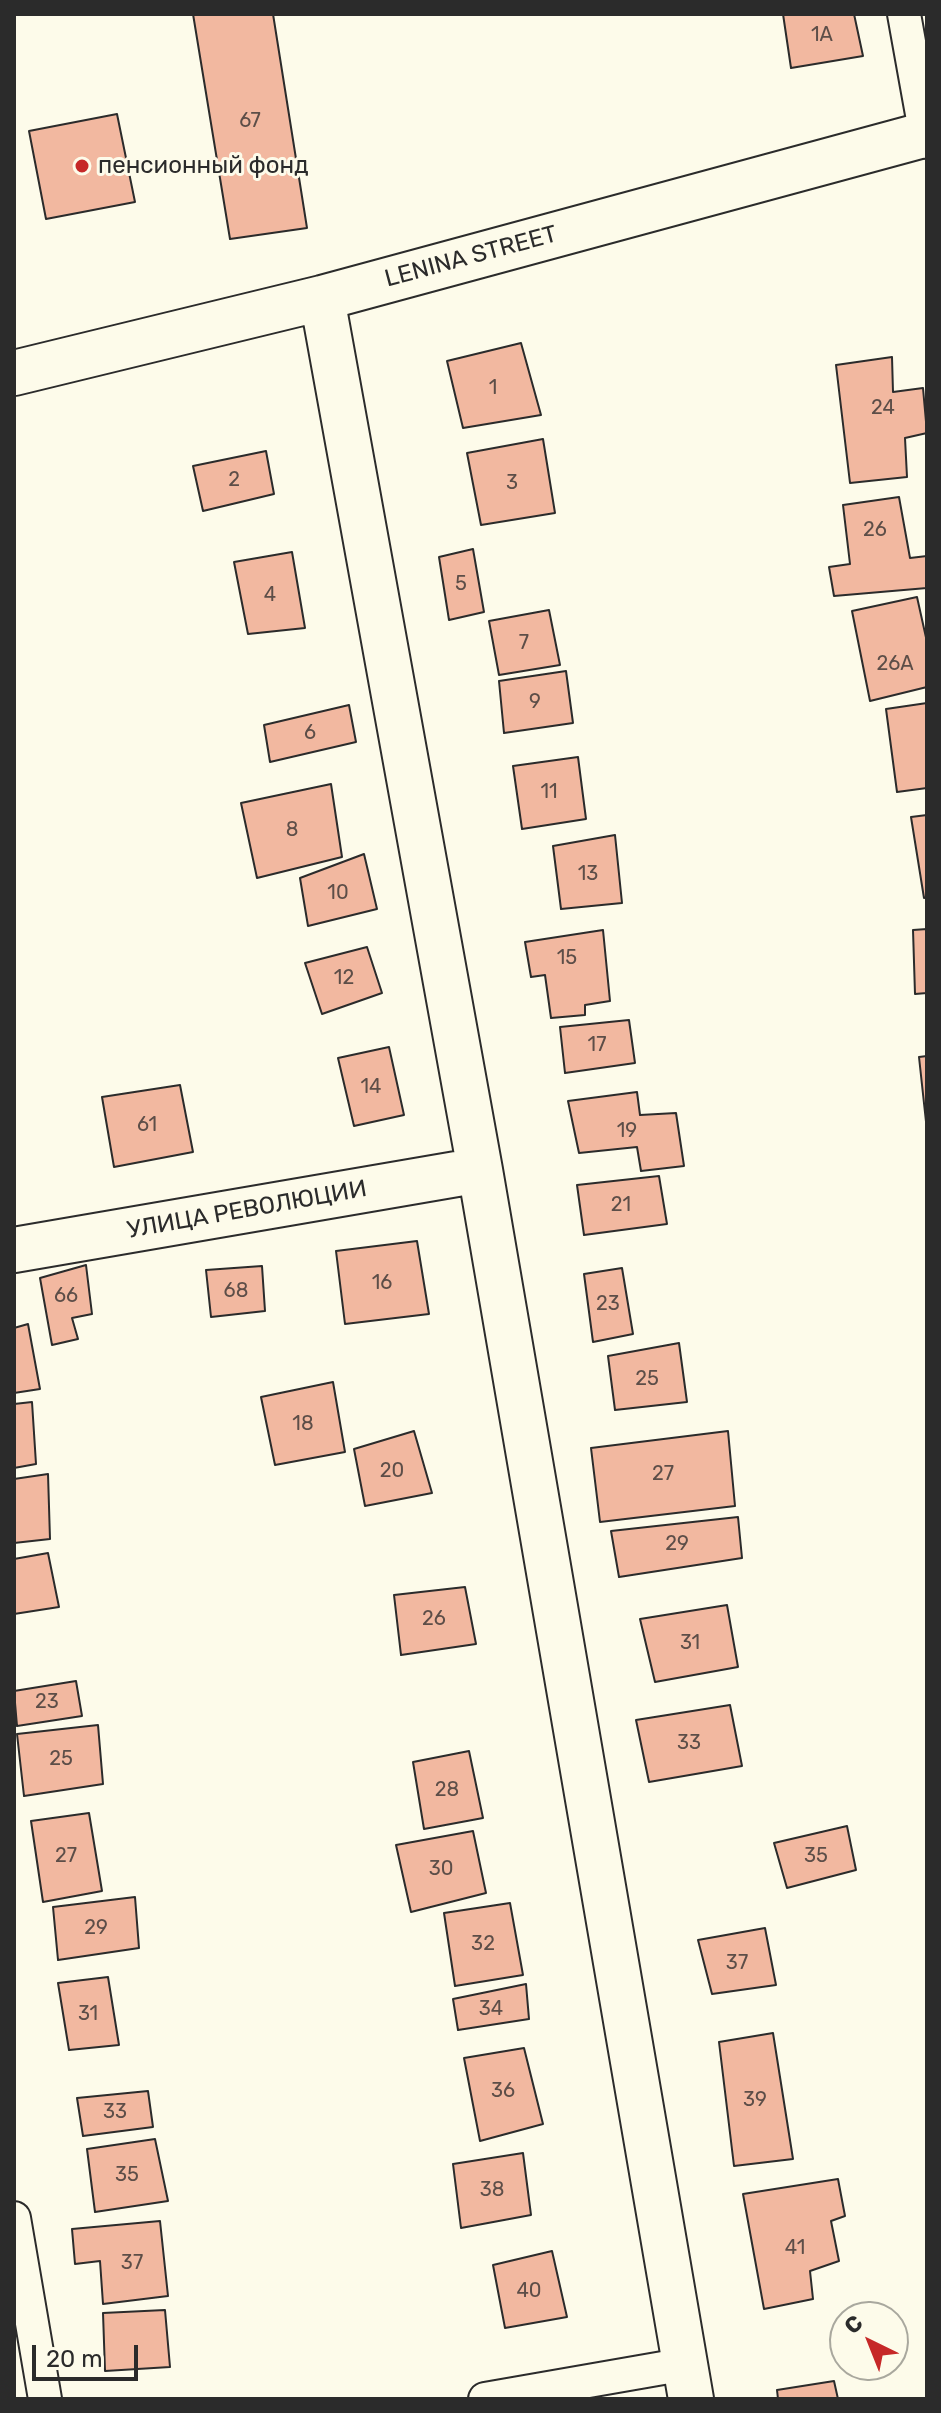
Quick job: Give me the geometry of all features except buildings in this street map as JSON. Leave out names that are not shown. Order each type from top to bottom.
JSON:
[{"type":"street","points":[[904,14],[927,142]]},
{"type":"street","name":"LENINA STREET","points":[[14,373],[322,298],[927,134]]},
{"type":"street","points":[[322,298],[480,1170],[688,2381],[485,2399]]},
{"type":"street","name":"УЛИЦА РЕВОЛЮЦИИ","points":[[14,1250],[480,1170]]},
{"type":"street","points":[[14,2218],[45,2399]]},
{"type":"place","name":"пенсионный фонд","points":[[82,166]]}]
